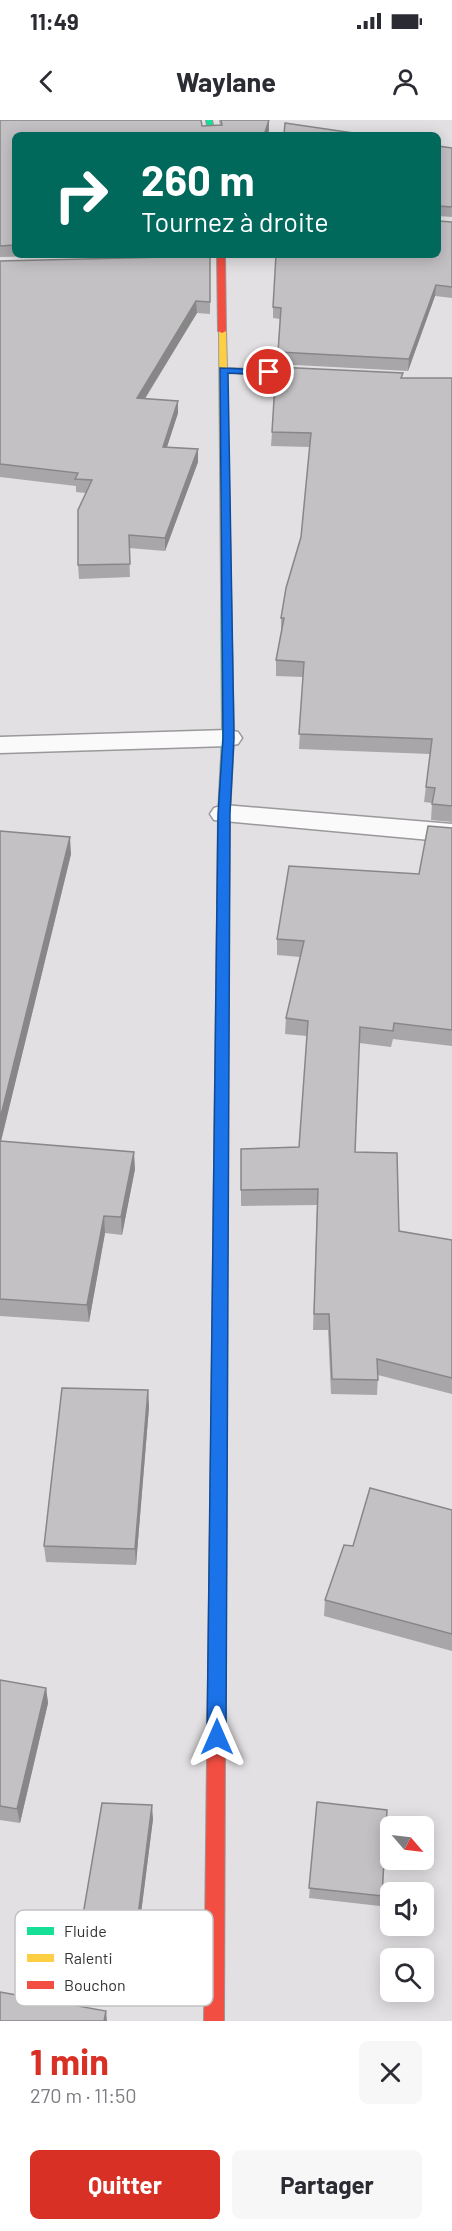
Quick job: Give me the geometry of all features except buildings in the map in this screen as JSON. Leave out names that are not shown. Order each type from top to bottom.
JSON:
[{"type":"street","points":[[197,260],[212,258]]},
{"type":"street","points":[[214,2021],[224,814],[228,738],[220,258]]},
{"type":"street","points":[[223,370],[338,376]]},
{"type":"street","points":[[0,745],[228,738]]},
{"type":"street","points":[[224,814],[452,833]]},
{"type":"traffic: fast","points":[[209,120],[211,132]]},
{"type":"traffic: fast","points":[[223,912],[224,814],[228,738],[226,588]]},
{"type":"traffic: fast","points":[[216,1757],[219,1443]]},
{"type":"traffic: slow","points":[[222,331],[226,588]]},
{"type":"traffic: slow","points":[[223,370],[321,375]]},
{"type":"traffic: slow","points":[[220,1253],[223,912]]},
{"type":"traffic: jam","points":[[221,258],[222,331]]},
{"type":"traffic: jam","points":[[219,1443],[220,1253]]},
{"type":"traffic: jam","points":[[214,2021],[216,1757]]},
{"type":"route","points":[[217,1737],[224,814],[228,738],[223,370],[269,372]]}]
